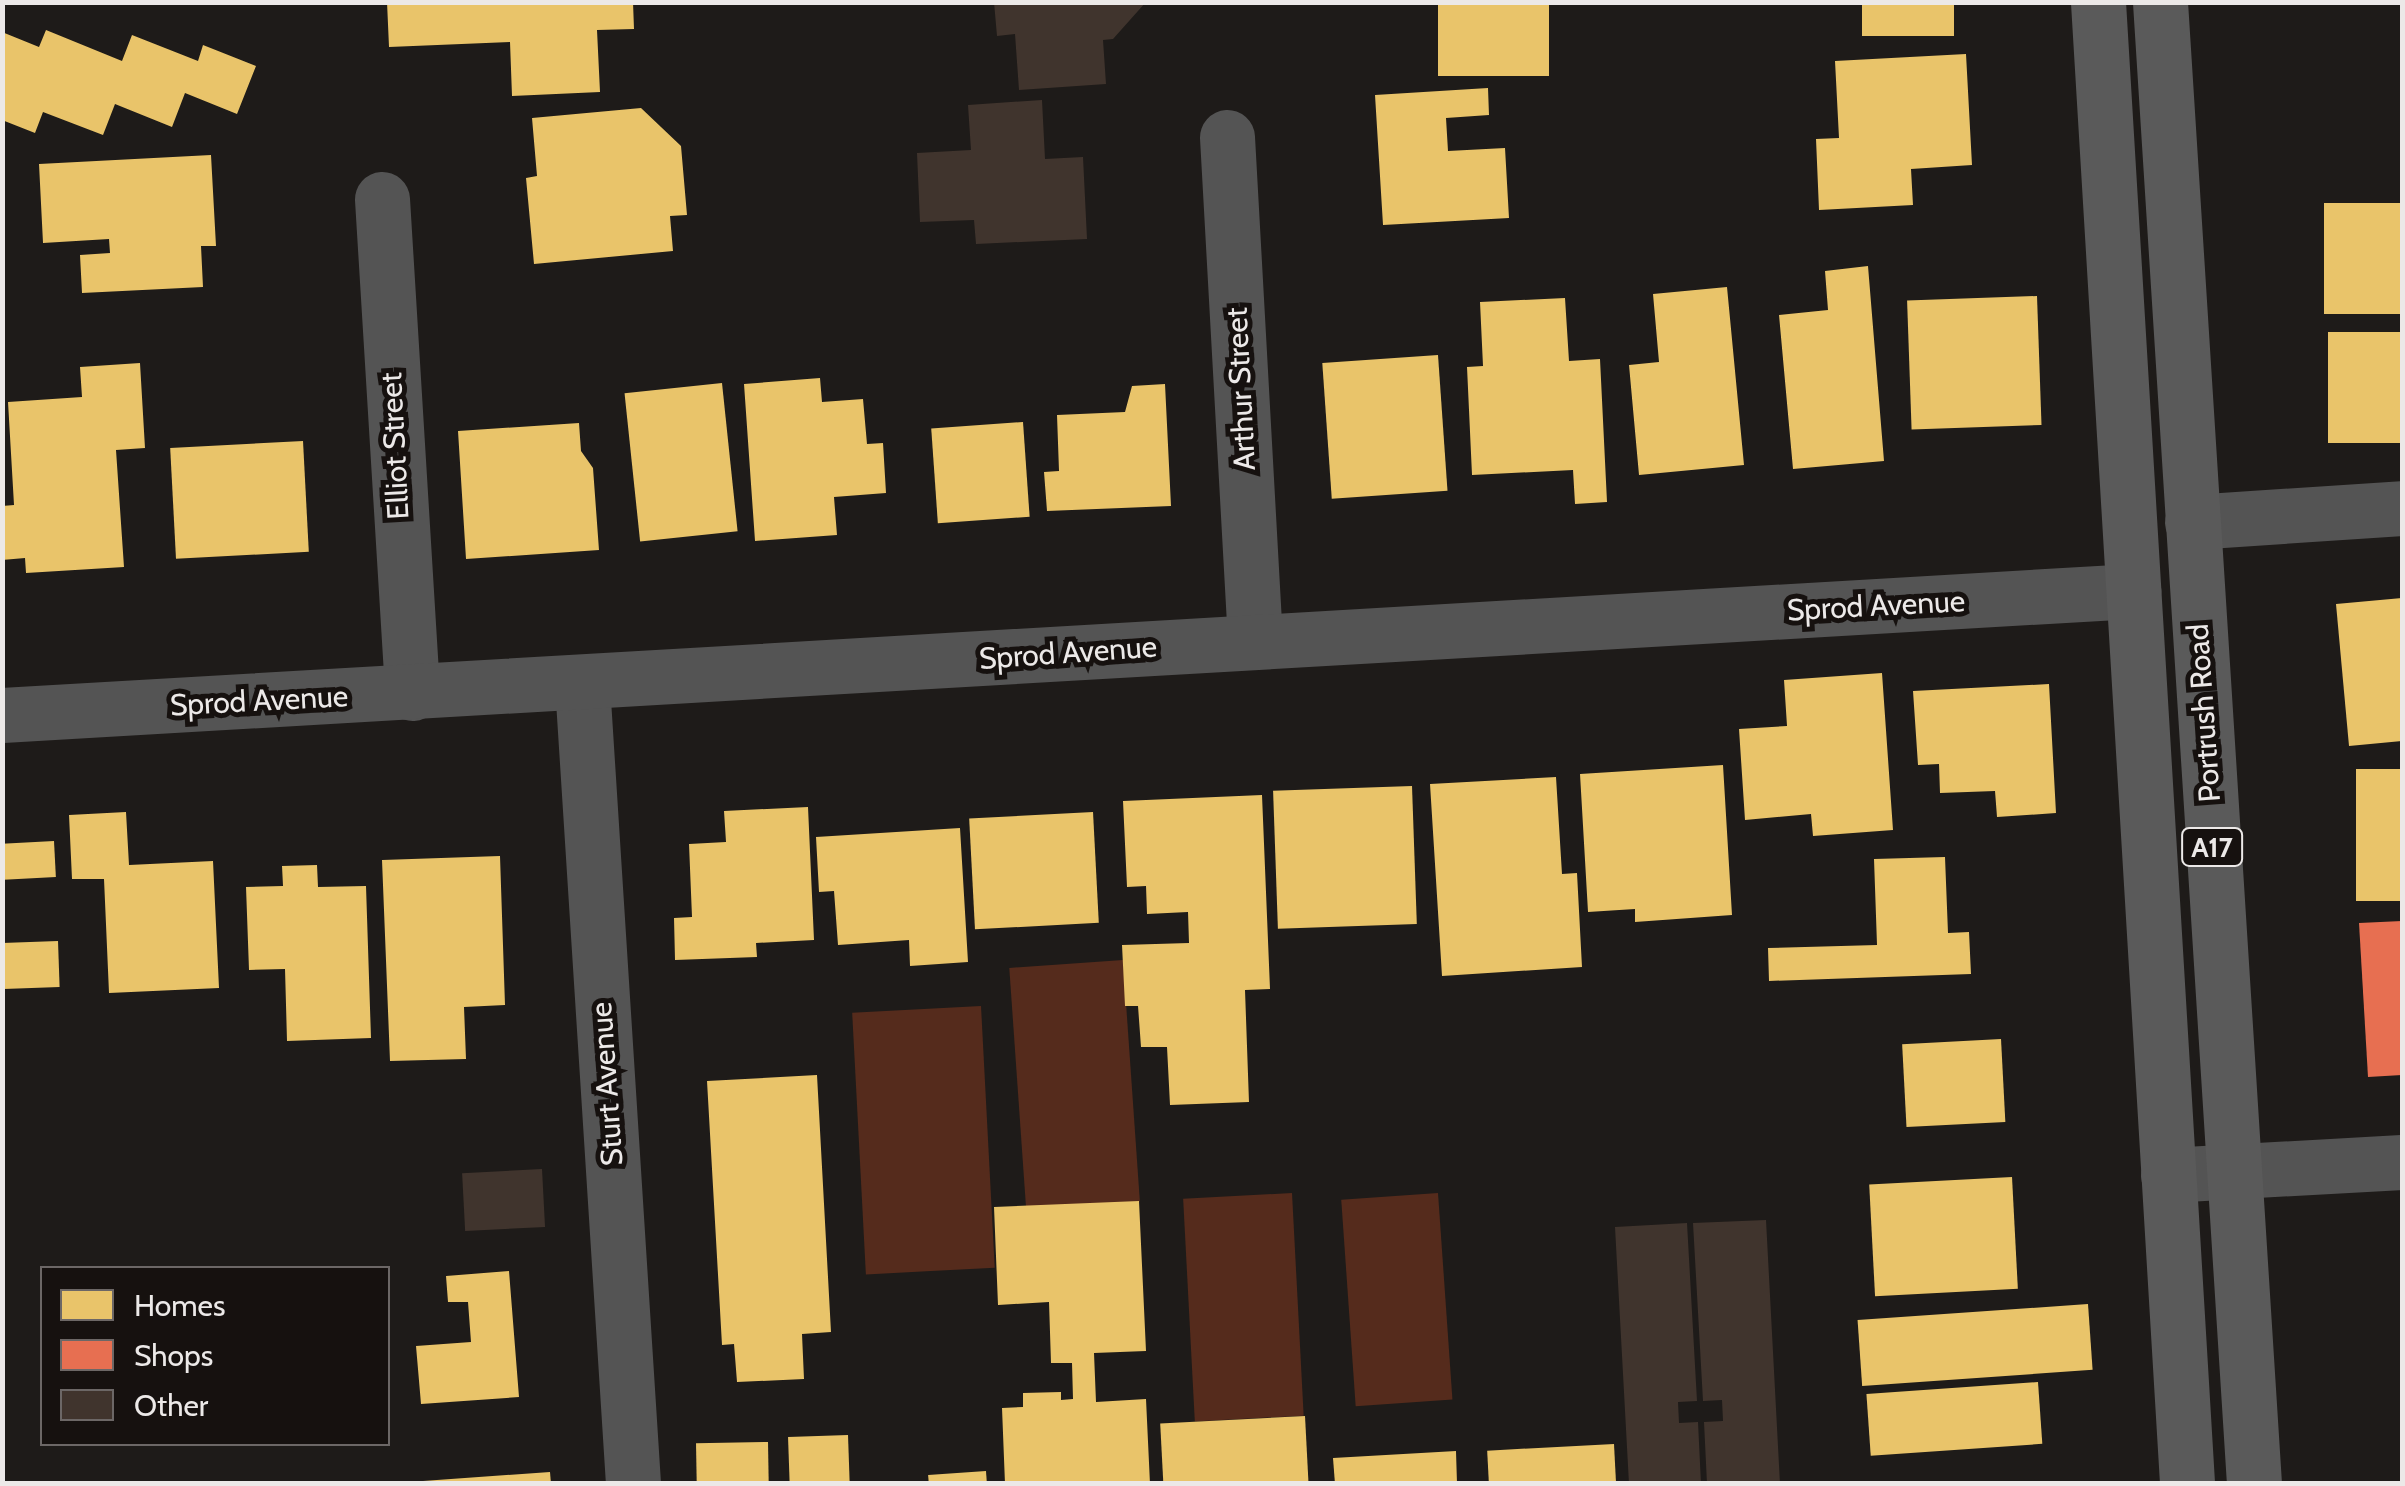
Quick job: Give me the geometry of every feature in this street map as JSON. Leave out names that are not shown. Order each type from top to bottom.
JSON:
[{"type":"highway","name":"Portrush Road","points":[[2098,2],[2187,1484]]},
{"type":"highway","name":"Portrush Road","points":[[2160,2],[2254,1484]]},
{"type":"street","name":"Arthur Street","points":[[1227,137],[1255,641]]},
{"type":"street","name":"Elliot Street","points":[[382,199],[412,693]]},
{"type":"street","points":[[2192,522],[2402,508]]},
{"type":"street","name":"Sprod Avenue","points":[[2,715],[2133,591]]},
{"type":"street","name":"Sturt Avenue","points":[[582,684],[632,1484]]},
{"type":"street","points":[[2168,1175],[2402,1162]]},
{"type":"shaded area","points":[[1123,960],[1140,1201],[1026,1209],[1009,968]]},
{"type":"shaded area","points":[[981,1006],[995,1268],[866,1274],[852,1013]]},
{"type":"shaded area","points":[[1292,1193],[1304,1416],[1195,1421],[1183,1199]]},
{"type":"shaded area","points":[[1438,1193],[1452,1399],[1356,1406],[1341,1200]]},
{"type":"building: Homes","points":[[387,2],[633,2],[634,29],[597,30],[600,92],[512,96],[510,42],[389,47]]},
{"type":"building: Homes","points":[[1438,2],[1549,2],[1549,76],[1438,76]]},
{"type":"building: Homes","points":[[1862,2],[1954,2],[1954,36],[1862,36]]},
{"type":"building: Homes","points":[[46,30],[122,61],[132,35],[198,61],[203,45],[256,66],[237,114],[185,93],[172,127],[115,104],[103,135],[43,112],[35,133],[2,120],[2,32],[39,47]]},
{"type":"building: Homes","points":[[1966,54],[1972,165],[1911,169],[1913,205],[1819,210],[1816,139],[1839,138],[1835,61]]},
{"type":"building: Homes","points":[[1488,88],[1489,115],[1446,118],[1448,151],[1505,148],[1509,218],[1383,225],[1375,95]]},
{"type":"building: Homes","points":[[641,108],[681,146],[687,215],[670,216],[673,251],[534,264],[526,178],[537,176],[532,118]]},
{"type":"building: Homes","points":[[211,155],[216,246],[201,246],[203,287],[82,293],[80,255],[110,253],[109,239],[43,243],[39,164]]},
{"type":"building: Homes","points":[[2324,203],[2402,203],[2402,314],[2324,314]]},
{"type":"building: Homes","points":[[1868,266],[1884,461],[1793,469],[1779,315],[1828,310],[1825,271]]},
{"type":"building: Homes","points":[[1727,287],[1744,465],[1639,475],[1629,365],[1659,362],[1653,294]]},
{"type":"building: Homes","points":[[2037,296],[2042,425],[1912,429],[1907,301]]},
{"type":"building: Homes","points":[[1565,298],[1569,361],[1600,359],[1607,502],[1575,504],[1573,470],[1472,475],[1467,367],[1483,366],[1480,302]]},
{"type":"building: Homes","points":[[2328,332],[2402,332],[2402,443],[2328,443]]},
{"type":"building: Homes","points":[[1438,355],[1447,491],[1332,499],[1322,363]]},
{"type":"building: Homes","points":[[140,363],[145,448],[116,450],[124,567],[26,573],[25,558],[2,560],[2,506],[14,505],[8,402],[82,397],[80,367]]},
{"type":"building: Homes","points":[[820,378],[822,402],[863,399],[867,444],[883,443],[886,493],[834,497],[837,535],[755,541],[744,384]]},
{"type":"building: Homes","points":[[722,383],[738,531],[640,541],[625,393]]},
{"type":"building: Homes","points":[[1165,384],[1171,506],[1047,511],[1044,472],[1059,471],[1057,415],[1125,412],[1132,386]]},
{"type":"building: Homes","points":[[1023,422],[1030,517],[938,523],[931,428]]},
{"type":"building: Homes","points":[[579,423],[581,451],[593,468],[599,550],[466,559],[458,431]]},
{"type":"building: Homes","points":[[303,441],[309,552],[176,559],[170,448]]},
{"type":"building: Homes","points":[[2402,598],[2402,741],[2349,746],[2336,604]]},
{"type":"building: Homes","points":[[1882,673],[1893,830],[1813,836],[1811,814],[1745,820],[1739,729],[1787,726],[1784,680]]},
{"type":"building: Homes","points":[[2049,684],[2056,813],[1997,817],[1995,791],[1940,793],[1939,764],[1918,765],[1913,691]]},
{"type":"building: Homes","points":[[1723,765],[1732,915],[1635,922],[1635,909],[1588,912],[1580,774]]},
{"type":"building: Homes","points":[[2356,769],[2402,769],[2402,901],[2356,901]]},
{"type":"building: Homes","points":[[1556,777],[1562,874],[1577,873],[1582,967],[1442,976],[1430,784]]},
{"type":"building: Homes","points":[[1412,786],[1417,924],[1278,929],[1273,791]]},
{"type":"building: Homes","points":[[1262,795],[1270,989],[1245,990],[1249,1102],[1170,1105],[1167,1047],[1141,1047],[1138,1006],[1125,1006],[1122,945],[1189,943],[1188,912],[1147,914],[1146,886],[1127,887],[1123,801]]},
{"type":"building: Homes","points":[[808,807],[814,940],[756,943],[757,957],[675,960],[674,918],[692,917],[689,844],[726,842],[724,811]]},
{"type":"building: Homes","points":[[126,812],[129,865],[213,861],[219,988],[109,993],[104,879],[72,879],[69,815]]},
{"type":"building: Homes","points":[[1093,812],[1099,923],[975,929],[969,818]]},
{"type":"building: Homes","points":[[960,828],[968,962],[910,966],[909,940],[838,945],[834,891],[819,892],[816,837]]},
{"type":"building: Homes","points":[[54,841],[56,877],[4,880],[2,844]]},
{"type":"building: Homes","points":[[500,856],[505,1005],[464,1007],[466,1059],[390,1061],[382,860]]},
{"type":"building: Homes","points":[[1945,857],[1948,933],[1969,932],[1971,974],[1769,981],[1768,948],[1877,945],[1874,859]]},
{"type":"building: Homes","points":[[317,865],[318,887],[366,886],[371,1038],[287,1041],[285,969],[249,970],[246,887],[283,886],[282,866]]},
{"type":"building: Homes","points":[[58,941],[60,987],[4,989],[2,943]]},
{"type":"building: Homes","points":[[2001,1039],[2005,1122],[1906,1127],[1902,1044]]},
{"type":"building: Homes","points":[[817,1075],[831,1332],[802,1334],[804,1379],[737,1382],[734,1344],[722,1345],[707,1081]]},
{"type":"building: Homes","points":[[2012,1177],[2018,1289],[1875,1296],[1869,1184]]},
{"type":"building: Homes","points":[[1139,1201],[1146,1351],[1094,1353],[1096,1402],[1146,1399],[1150,1484],[1005,1484],[1002,1408],[1023,1407],[1023,1393],[1061,1392],[1061,1400],[1073,1399],[1072,1363],[1051,1363],[1049,1302],[998,1305],[994,1207]]},
{"type":"building: Homes","points":[[509,1271],[519,1397],[421,1404],[416,1346],[471,1342],[468,1302],[448,1302],[446,1276]]},
{"type":"building: Homes","points":[[2088,1304],[2093,1370],[1862,1386],[1858,1320]]},
{"type":"building: Homes","points":[[2038,1382],[2042,1444],[1871,1456],[1866,1394]]},
{"type":"building: Homes","points":[[1305,1416],[1309,1484],[1163,1484],[1160,1424]]},
{"type":"building: Homes","points":[[848,1435],[850,1484],[790,1484],[788,1437]]},
{"type":"building: Homes","points":[[768,1442],[769,1484],[697,1484],[696,1443]]},
{"type":"building: Homes","points":[[1614,1444],[1616,1484],[1489,1484],[1487,1451]]},
{"type":"building: Homes","points":[[1456,1451],[1457,1484],[1335,1484],[1333,1458]]},
{"type":"building: Homes","points":[[986,1471],[987,1484],[929,1484],[928,1475]]},
{"type":"building: Homes","points":[[550,1472],[551,1484],[423,1484],[423,1481]]},
{"type":"building: Shops","points":[[2402,921],[2402,1075],[2368,1077],[2359,923]]},
{"type":"building: Other","points":[[994,2],[1146,2],[1113,39],[1103,40],[1106,84],[1019,90],[1015,34],[997,36]]},
{"type":"building: Other","points":[[1042,100],[1045,159],[1083,157],[1087,239],[976,244],[974,220],[920,222],[917,153],[971,150],[968,105]]},
{"type":"building: Other","points":[[542,1169],[545,1227],[465,1231],[462,1173]]},
{"type":"building: Other","points":[[1766,1220],[1780,1484],[1707,1484],[1704,1422],[1723,1421],[1722,1400],[1703,1401],[1693,1223]]},
{"type":"building: Other","points":[[1687,1223],[1697,1401],[1678,1402],[1679,1423],[1698,1422],[1701,1484],[1629,1484],[1615,1227]]}]
